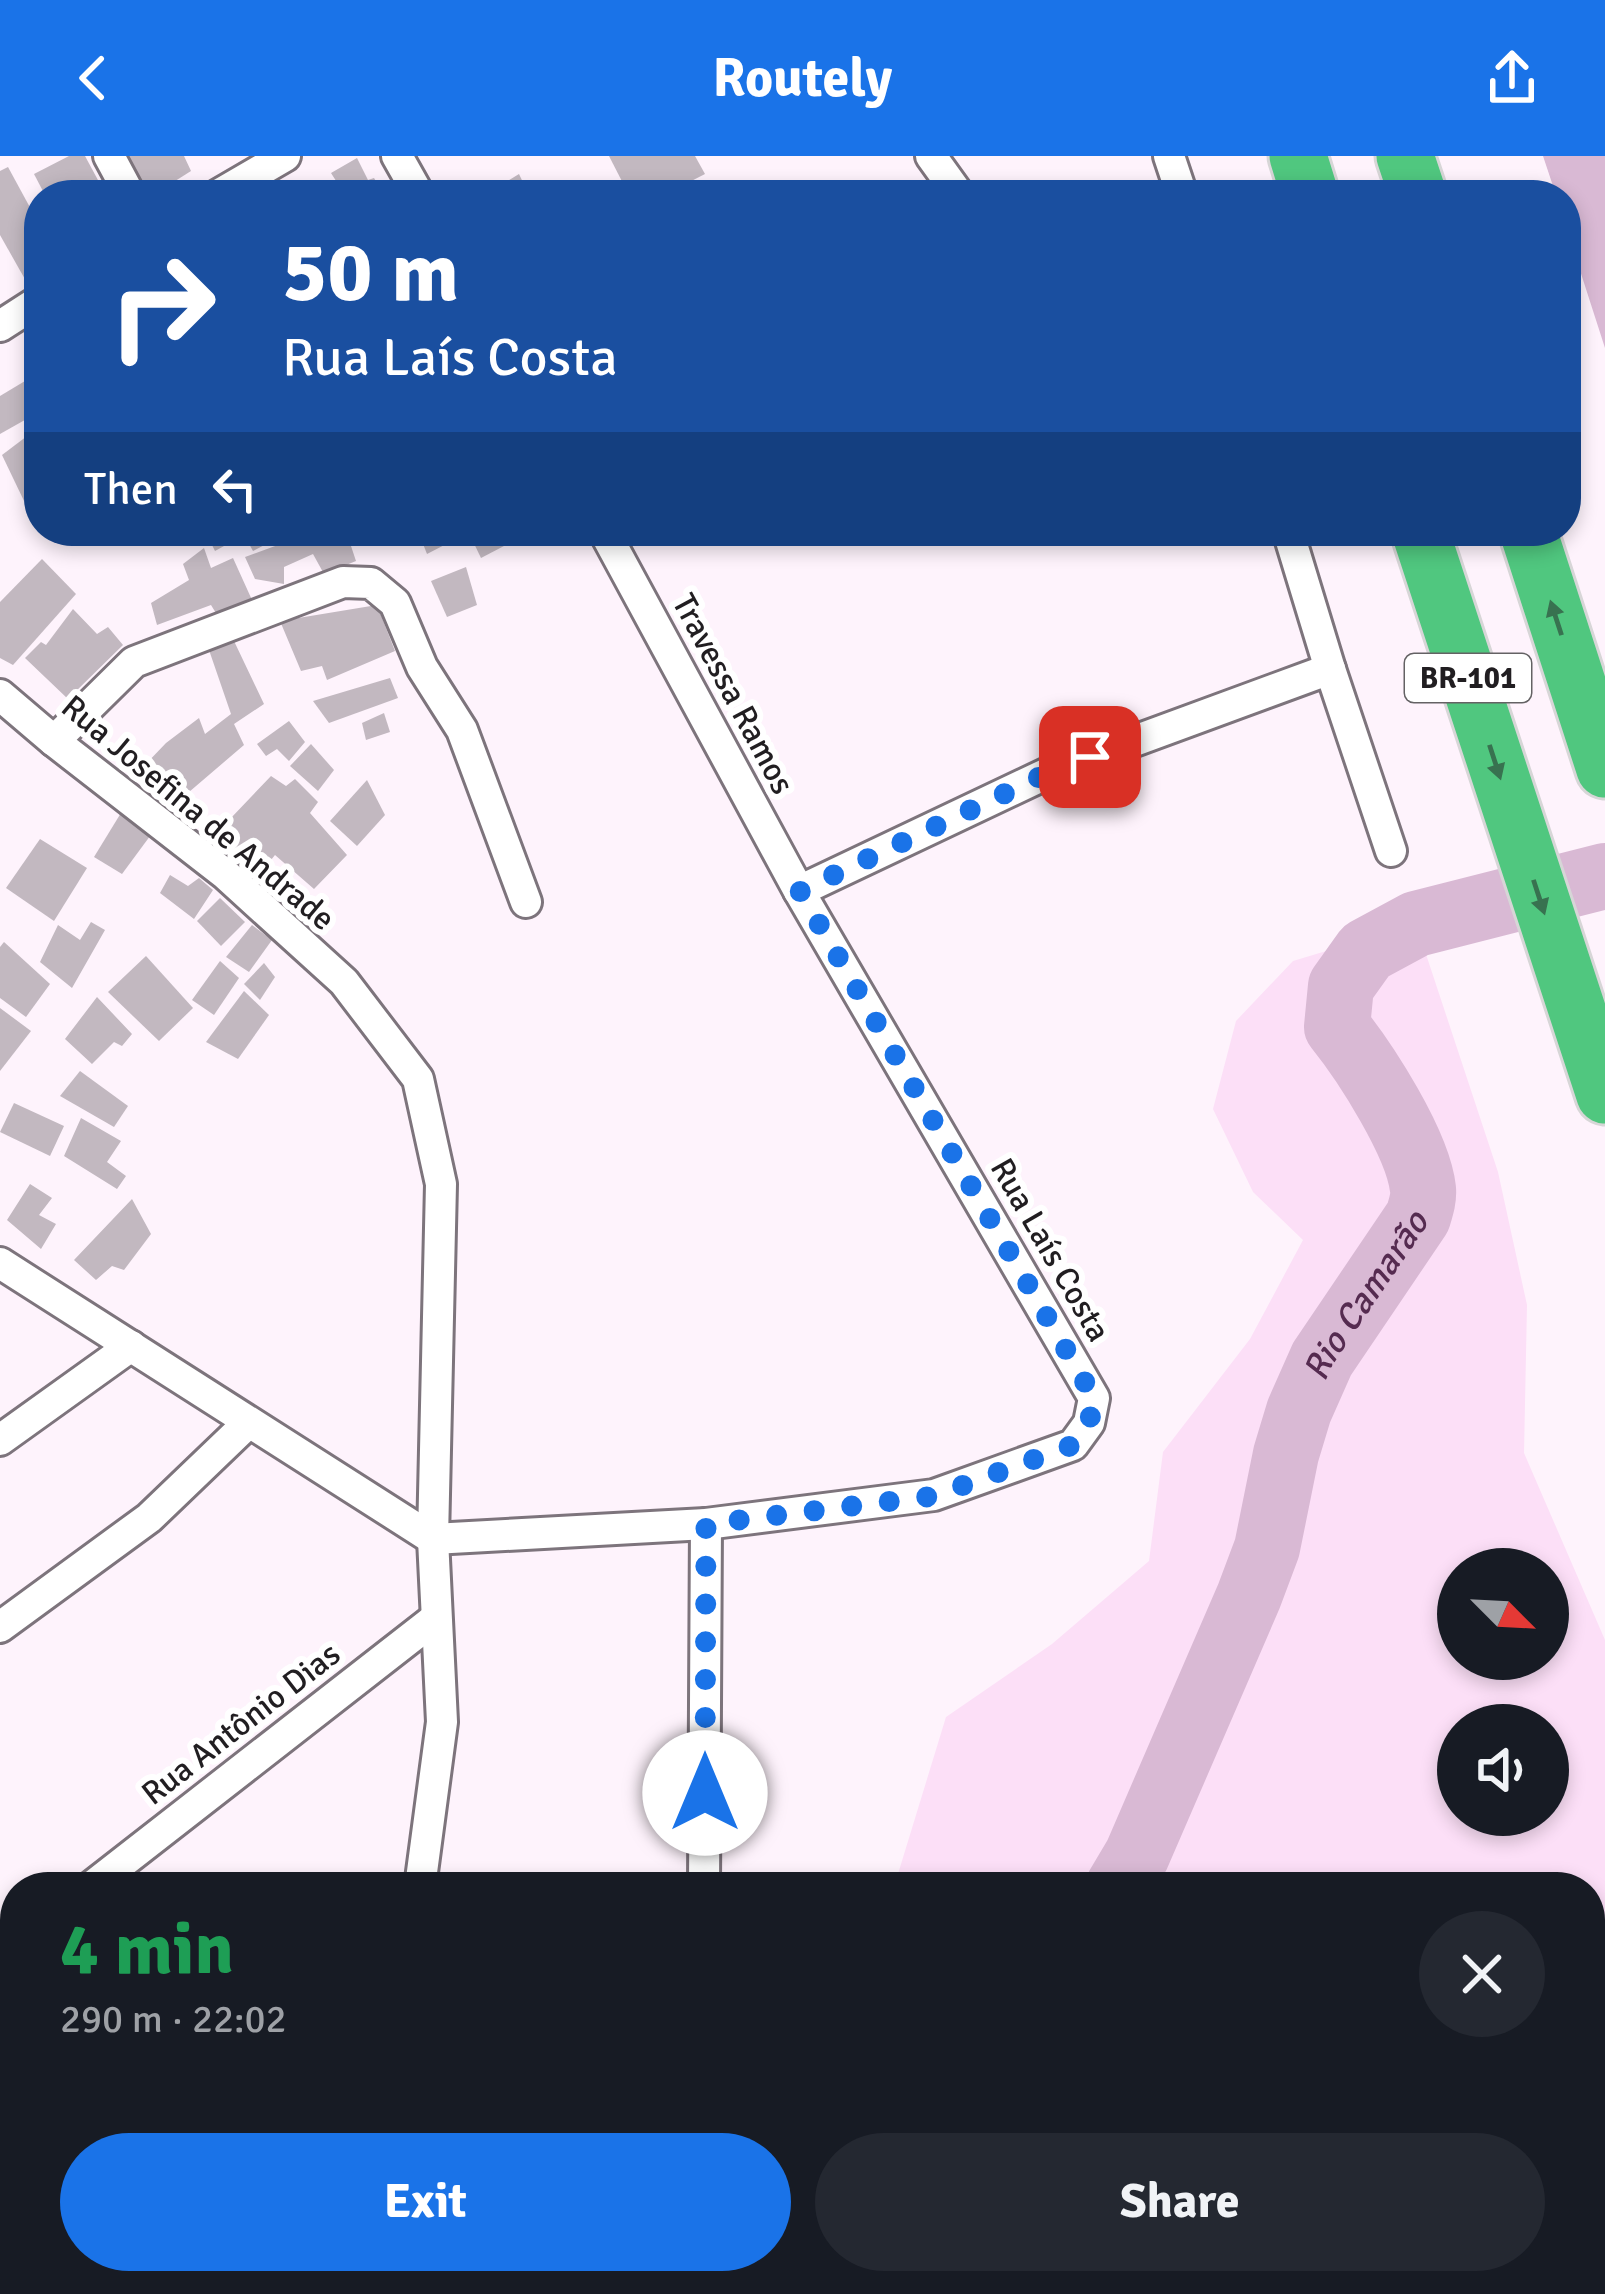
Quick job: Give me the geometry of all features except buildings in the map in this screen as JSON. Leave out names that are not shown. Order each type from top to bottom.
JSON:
[{"type":"highway","name":"BR-101","points":[[1425,546],[1605,1095]]},
{"type":"highway","name":"BR-101","points":[[1533,546],[1605,769]]},
{"type":"street","points":[[244,180],[285,156]]},
{"type":"street","name":"Travessa Ramos","points":[[612,546],[800,891]]},
{"type":"street","points":[[1293,546],[1391,851]]},
{"type":"street","points":[[54,741],[134,662],[343,582],[371,583],[395,603],[422,667],[462,730],[526,902]]},
{"type":"street","points":[[800,891],[1050,772],[1330,669]]},
{"type":"street","name":"Rua Josefina de Andrade","points":[[0,695],[224,874],[344,982],[418,1079],[441,1184],[433,1539],[442,1722],[422,1872]]},
{"type":"street","name":"Rua Laís Costa","points":[[433,1539],[706,1524],[934,1496],[1073,1445],[1089,1424],[1094,1398],[800,891]]},
{"type":"street","points":[[0,1263],[433,1539]]},
{"type":"street","points":[[0,1440],[130,1346]]},
{"type":"street","points":[[0,1627],[149,1518],[248,1423]]},
{"type":"street","points":[[704,1872],[706,1524]]},
{"type":"street","name":"Rua Antônio Dias","points":[[110,1872],[436,1618]]},
{"type":"shaded area","points":[[1543,156],[1605,156],[1605,348],[1581,274],[1581,180],[1551,180]]},
{"type":"shaded area","points":[[1416,924],[1498,1172],[1527,1305],[1524,1453],[1565,1548],[1437,1548],[1437,1680],[1569,1680],[1569,1557],[1605,1640],[1605,1872],[899,1872],[946,1717],[1052,1644],[1149,1561],[1163,1452],[1250,1339],[1303,1240],[1253,1192],[1213,1109],[1236,1021],[1293,961]]},
{"type":"waterway","name":"Rio Camarão","points":[[1127,1872],[1267,1548],[1299,1411],[1322,1359],[1421,1206],[1423,1189],[1412,1150],[1376,1082],[1337,1027],[1341,986],[1366,951],[1416,924],[1605,876]]},
{"type":"route","points":[[705,1793],[706,1524],[934,1496],[1073,1445],[1089,1424],[1094,1398],[800,891],[1090,757]]}]
